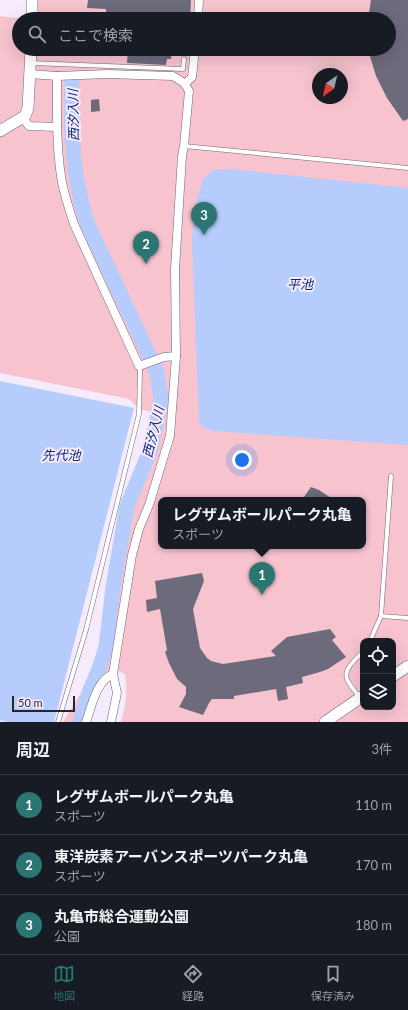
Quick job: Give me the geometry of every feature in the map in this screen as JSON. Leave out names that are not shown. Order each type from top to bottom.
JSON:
[{"type":"street","points":[[32,0],[32,12]]},
{"type":"street","points":[[198,12],[199,0]]},
{"type":"street","points":[[0,131],[25,116],[28,108],[31,56]]},
{"type":"street","points":[[185,84],[192,77],[194,56]]},
{"type":"street","points":[[31,68],[57,76],[107,74],[173,76],[185,84],[189,91],[182,156],[175,269],[176,356],[170,436],[149,505],[139,529],[132,555],[113,674],[117,692],[111,722]]},
{"type":"street","points":[[57,76],[57,128],[61,176],[67,203],[74,224],[139,366],[164,357],[176,356]]},
{"type":"street","points":[[22,117],[29,126],[57,128]]},
{"type":"street","points":[[396,674],[408,666]]},
{"type":"street","points":[[86,722],[96,693],[106,677],[113,674]]},
{"type":"street","points":[[325,722],[360,698]]},
{"type":"lane","points":[[31,68],[183,69],[184,59]]},
{"type":"lane","points":[[184,146],[408,168]]},
{"type":"lane","points":[[58,722],[86,630],[139,414],[139,366]]},
{"type":"lane","points":[[371,638],[381,616],[391,476]]},
{"type":"lane","points":[[381,616],[408,618]]},
{"type":"lane","points":[[360,655],[347,672],[346,678],[360,695]]},
{"type":"shaded area","points":[[38,0],[408,0],[408,722],[121,722],[125,704],[126,687],[125,674],[118,671],[100,689],[89,722],[63,722],[106,652],[132,506],[139,487],[155,413],[139,409],[129,399],[0,373],[0,16],[12,18],[12,56],[396,56],[396,12],[38,12]]},
{"type":"water","name":"平池","points":[[230,169],[408,188],[408,445],[213,431],[203,427],[199,422],[192,240],[196,202],[203,180],[212,170]]},
{"type":"water","name":"先代池","points":[[0,381],[134,408],[54,722],[8,722],[0,720]]},
{"type":"building","points":[[88,0],[191,0],[190,12],[106,12],[106,9],[87,8]]},
{"type":"building","points":[[371,0],[408,0],[408,119],[403,121],[387,98],[376,76],[370,56],[396,56],[396,12],[369,12]]},
{"type":"building","points":[[128,56],[171,56],[171,59],[167,59],[166,65],[127,63]]},
{"type":"building","points":[[99,99],[100,111],[91,112],[91,100]]},
{"type":"building","points":[[311,487],[330,497],[304,497]]},
{"type":"building","points":[[202,573],[204,581],[193,609],[200,648],[211,661],[223,664],[276,656],[271,651],[287,637],[330,629],[336,637],[332,640],[346,657],[328,669],[302,677],[303,683],[286,687],[288,699],[278,701],[276,689],[234,696],[234,699],[212,699],[203,715],[179,707],[186,694],[186,687],[177,679],[165,652],[167,650],[160,609],[147,612],[146,600],[157,598],[155,581]]},
{"type":"waterway","name":"西汐入川","points":[[72,79],[71,116],[73,153],[78,190],[88,225],[157,372],[161,400],[150,451],[127,506],[113,587],[106,647],[80,722]]},
{"type":"place","name":"丸亀市総合運動公園","points":[[204,235]]},
{"type":"place","name":"東洋炭素アーバンスポーツパーク丸亀","points":[[146,264]]},
{"type":"place","name":"レグザムボールパーク丸亀","points":[[262,595]]}]
